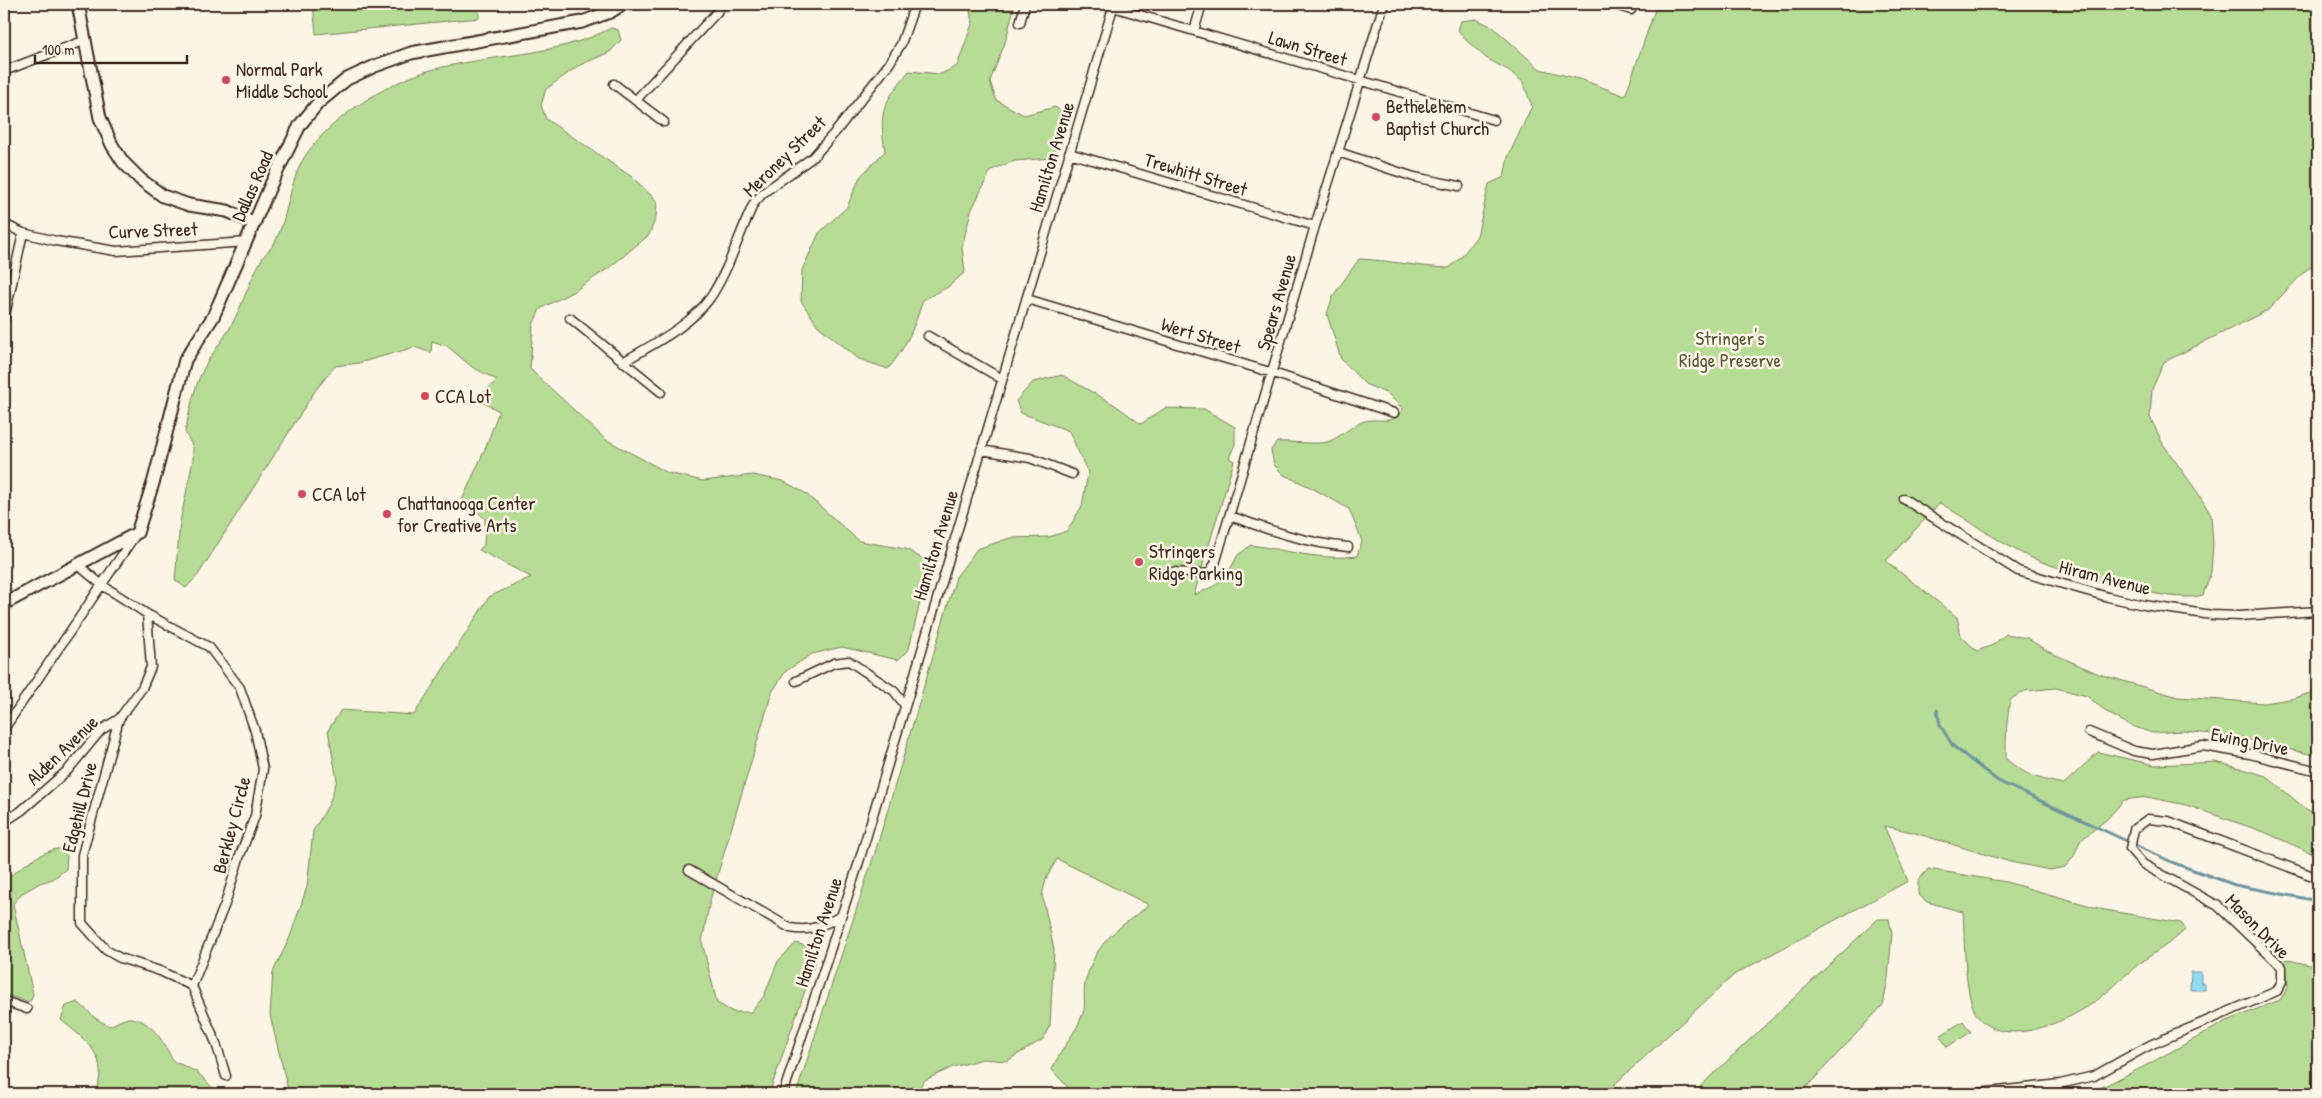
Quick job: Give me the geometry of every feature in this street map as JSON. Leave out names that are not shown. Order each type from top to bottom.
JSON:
[{"type":"street","points":[[78,4],[100,118],[112,145],[123,162],[140,179],[163,196],[189,205],[227,211],[255,224]]},
{"type":"street","name":"Dallas Road","points":[[4,729],[136,533],[154,480],[185,360],[214,317],[272,182],[300,125],[318,103],[347,79],[375,66],[411,53],[582,22],[610,12],[623,4]]},
{"type":"street","points":[[636,100],[717,12],[722,4]]},
{"type":"street","name":"Meroney Street","points":[[623,362],[670,334],[695,314],[710,298],[754,204],[763,193],[813,157],[837,130],[897,51],[915,4]]},
{"type":"street","points":[[1020,23],[1025,4]]},
{"type":"street","points":[[1194,31],[1202,4]]},
{"type":"street","name":"Spears Avenue","points":[[1172,572],[1208,574],[1215,564],[1315,226],[1384,4]]},
{"type":"street","points":[[1612,4],[1631,10]]},
{"type":"street","name":"Lawn Street","points":[[1114,6],[1494,120]]},
{"type":"street","name":"Hamilton Avenue","points":[[782,1094],[839,917],[858,865],[904,704],[1027,299],[1068,153],[1114,6]]},
{"type":"street","points":[[4,71],[86,40]]},
{"type":"street","points":[[614,84],[664,122]]},
{"type":"street","points":[[1338,152],[1414,177],[1460,186]]},
{"type":"street","name":"Trewhitt Street","points":[[1068,153],[1315,226]]},
{"type":"street","name":"Curve Street","points":[[4,224],[24,233],[56,241],[116,251],[247,242]]},
{"type":"street","points":[[4,320],[24,233]]},
{"type":"street","name":"Wert Street","points":[[1027,299],[1273,373],[1394,413]]},
{"type":"street","points":[[570,318],[661,392]]},
{"type":"street","points":[[928,336],[1002,380]]},
{"type":"street","points":[[981,450],[1030,458],[1072,474]]},
{"type":"street","name":"Hiram Avenue","points":[[1904,499],[2018,571],[2108,597],[2144,605],[2212,615],[2243,616],[2318,612]]},
{"type":"street","points":[[1230,516],[1296,538],[1321,544],[1348,546]]},
{"type":"street","points":[[4,604],[136,533]]},
{"type":"street","name":"Berkley Circle","points":[[78,565],[102,586],[147,614],[209,647],[240,688],[255,731],[263,769],[255,816],[239,858],[225,904],[192,986]]},
{"type":"street","points":[[119,719],[142,688],[151,668],[147,614]]},
{"type":"street","points":[[796,681],[834,663],[849,661],[894,691],[904,704]]},
{"type":"street","name":"Alden Avenue","points":[[4,822],[68,770],[101,730],[119,719]]},
{"type":"street","name":"Edgehill Drive","points":[[119,719],[82,855],[82,924],[106,950],[120,958],[180,979],[192,986]]},
{"type":"street","name":"Ewing Drive","points":[[2089,732],[2134,751],[2153,754],[2203,746],[2250,754],[2318,771]]},
{"type":"street","name":"Mason Drive","points":[[1970,1094],[2060,1084],[2094,1076],[2150,1046],[2277,990],[2282,981],[2282,967],[2275,960],[2218,906],[2143,864],[2130,849],[2134,829],[2148,819],[2168,821],[2318,878]]},
{"type":"street","points":[[689,870],[790,928],[802,930],[816,929],[839,917]]},
{"type":"street","points":[[192,986],[216,1043],[226,1076]]},
{"type":"street","points":[[4,1001],[26,1009]]},
{"type":"green space","points":[[313,4],[478,4],[479,18],[316,34]]},
{"type":"green space","points":[[969,4],[1015,4],[1005,43],[990,81],[996,100],[1024,115],[1055,107],[1062,112],[1059,138],[1051,158],[1015,161],[991,170],[971,211],[962,247],[965,272],[948,287],[923,300],[909,336],[888,369],[859,359],[818,326],[801,301],[802,270],[819,233],[847,207],[860,177],[885,151],[882,125],[885,107],[909,71],[941,74],[957,66],[972,24]]},
{"type":"green space","name":"Stringer's Ridge Preserve","points":[[1657,4],[2318,4],[2318,262],[2305,271],[2268,310],[2164,362],[2152,389],[2150,417],[2163,444],[2198,493],[2211,515],[2213,544],[2211,572],[2203,595],[2188,597],[2166,596],[2114,585],[2062,569],[2025,555],[1940,503],[1886,561],[1957,617],[1961,636],[1977,651],[1993,645],[2006,634],[2027,638],[2047,651],[2099,674],[2178,697],[2265,703],[2295,698],[2318,690],[2318,756],[2231,736],[2183,731],[2152,733],[2129,725],[2108,713],[2087,696],[2056,688],[2025,691],[2011,699],[2007,721],[2006,759],[2033,776],[2064,784],[2098,752],[2155,765],[2215,762],[2266,776],[2306,809],[2318,815],[2318,856],[2264,832],[2186,805],[2147,797],[2124,800],[2107,819],[2080,841],[2074,856],[2065,867],[2050,870],[2010,862],[1912,832],[1884,826],[1908,881],[1735,974],[1604,1094],[1074,1094],[1052,1070],[1083,1013],[1085,983],[1090,968],[1101,946],[1117,930],[1149,905],[1057,859],[1046,879],[1042,895],[1054,949],[1050,1025],[1043,1039],[1007,1061],[983,1059],[953,1067],[925,1080],[914,1094],[796,1094],[878,843],[956,577],[977,549],[1010,538],[1049,537],[1067,531],[1082,506],[1088,473],[1069,431],[1021,413],[1016,401],[1033,382],[1062,375],[1115,405],[1141,424],[1165,408],[1204,409],[1235,427],[1235,444],[1229,458],[1234,461],[1194,595],[1214,586],[1228,573],[1238,555],[1251,545],[1317,556],[1357,556],[1362,541],[1349,509],[1284,475],[1274,465],[1271,450],[1277,442],[1327,442],[1365,421],[1390,420],[1403,409],[1388,394],[1365,384],[1341,359],[1327,314],[1333,296],[1359,259],[1449,268],[1462,256],[1477,236],[1489,184],[1504,177],[1508,157],[1532,106],[1523,82],[1508,70],[1486,58],[1466,40],[1458,30],[1461,21],[1476,19],[1493,27],[1540,69],[1583,80],[1625,96]]},
{"type":"green space","points":[[611,28],[618,30],[621,40],[610,52],[578,66],[546,89],[541,105],[546,119],[632,177],[657,201],[656,217],[649,235],[610,267],[576,290],[540,309],[533,325],[530,369],[605,439],[668,473],[703,481],[753,475],[783,481],[805,493],[859,541],[906,549],[928,562],[909,649],[898,660],[842,647],[812,654],[786,671],[772,692],[710,900],[702,942],[717,1003],[733,1012],[751,1012],[764,996],[778,961],[796,943],[812,948],[817,956],[769,1094],[289,1094],[270,1015],[273,972],[290,937],[307,887],[313,831],[329,804],[337,780],[328,730],[341,710],[414,715],[489,597],[531,577],[479,550],[484,545],[485,519],[479,513],[459,507],[485,449],[499,411],[477,399],[497,380],[472,367],[447,346],[432,341],[431,353],[415,347],[359,363],[335,366],[315,391],[198,575],[186,588],[175,580],[180,522],[193,460],[193,447],[185,432],[194,393],[206,364],[233,322],[263,257],[274,244],[301,163],[324,133],[340,119],[376,94],[414,76],[453,65],[568,45]]},
{"type":"green space","points":[[61,848],[67,856],[66,869],[53,879],[40,883],[21,894],[13,904],[33,994],[31,1000],[27,1002],[4,994],[4,881],[24,865],[45,853]]},
{"type":"green space","points":[[1928,869],[2006,882],[2105,910],[2181,923],[2186,929],[2170,943],[2140,963],[2101,997],[2076,1014],[2032,1030],[2002,1031],[1989,1026],[1978,1017],[1973,1008],[1967,982],[1963,912],[1927,902],[1918,894],[1918,881]]},
{"type":"green space","points":[[1878,919],[1889,919],[1892,933],[1888,978],[1883,1005],[1800,1094],[1692,1094]]},
{"type":"green space","points":[[2285,959],[2318,967],[2318,1094],[2074,1094],[2098,1089],[2143,1067],[2227,1021],[2280,1000],[2288,987]]},
{"type":"green space","points":[[78,1002],[95,1018],[109,1026],[129,1018],[145,1023],[162,1040],[173,1061],[197,1072],[219,1094],[94,1094],[99,1082],[100,1071],[94,1052],[88,1043],[61,1020],[66,1006]]},
{"type":"green space","points":[[1963,1021],[1971,1032],[1947,1047],[1940,1036]]},
{"type":"water","points":[[2191,972],[2201,972],[2201,983],[2205,984],[2205,990],[2190,990]]},
{"type":"waterway","points":[[1937,710],[1940,725],[1953,746],[1998,781],[2174,863],[2235,885],[2318,901]]},
{"type":"place","name":"Normal Park Middle School","points":[[226,80]]},
{"type":"place","name":"Bethelehem Baptist Church","points":[[1376,117]]},
{"type":"place","name":"CCA Lot","points":[[425,396]]},
{"type":"place","name":"CCA lot","points":[[302,494]]},
{"type":"place","name":"Chattanooga Center for Creative Arts","points":[[387,514]]},
{"type":"place","name":"Stringers Ridge Parking","points":[[1139,562]]}]
